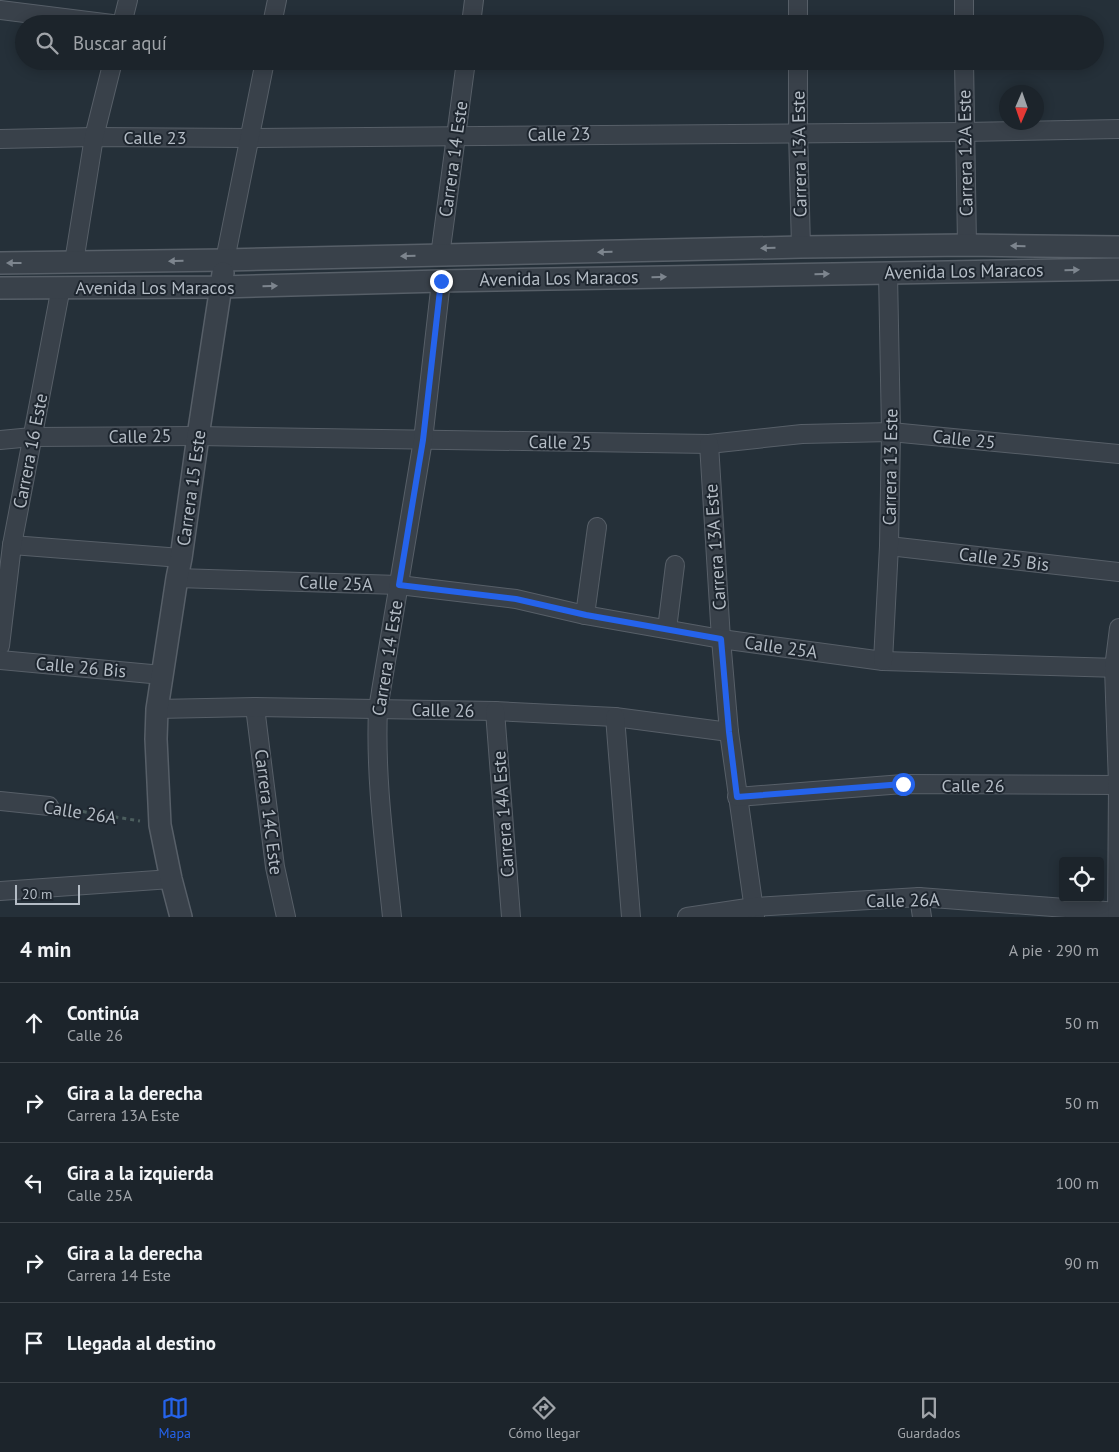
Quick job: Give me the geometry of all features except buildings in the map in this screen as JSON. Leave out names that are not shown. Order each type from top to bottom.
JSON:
[{"type":"street","points":[[124,15],[128,0]]},
{"type":"street","points":[[274,15],[277,0]]},
{"type":"street","points":[[472,15],[474,0]]},
{"type":"street","points":[[798,0],[798,15]]},
{"type":"street","points":[[964,0],[964,15]]},
{"type":"street","points":[[0,10],[40,15]]},
{"type":"street","points":[[74,262],[94,137],[111,70]]},
{"type":"street","name":"Carrera 15 Este","points":[[181,917],[160,825],[157,771],[157,709],[225,260],[263,70]]},
{"type":"street","name":"Carrera 14 Este","points":[[440,256],[465,70]]},
{"type":"street","name":"Carrera 13A Este","points":[[798,70],[801,247]]},
{"type":"street","name":"Carrera 12A Este","points":[[964,70],[966,245]]},
{"type":"street","name":"Calle 23","points":[[0,139],[964,132],[1119,129]]},
{"type":"street","name":"Avenida Los Maracos","points":[[0,263],[440,256],[801,247],[966,245],[1119,247]]},
{"type":"street","name":"Avenida Los Maracos","points":[[0,288],[221,287],[888,272],[1119,269]]},
{"type":"street","name":"Carrera 13 Este","points":[[883,661],[889,546],[891,432],[888,272]]},
{"type":"street","name":"Carrera 14 Este","points":[[392,917],[378,777],[378,709],[423,440],[441,281]]},
{"type":"street","name":"Carrera 16 Este","points":[[0,646],[12,545],[61,288]]},
{"type":"street","name":"Calle 25","points":[[0,440],[32,437],[198,436],[709,444],[802,434],[891,432],[1119,454]]},
{"type":"street","name":"Carrera 13A Este","points":[[709,444],[721,639],[729,732],[755,912]]},
{"type":"street","points":[[586,615],[597,527]]},
{"type":"street","name":"Calle 25A","points":[[12,545],[179,568],[399,585],[516,599],[586,615],[721,639],[883,661],[1117,668]]},
{"type":"street","name":"Calle 25 Bis","points":[[889,546],[1119,572]]},
{"type":"street","points":[[667,629],[675,565]]},
{"type":"street","points":[[1118,914],[1119,785],[1117,668],[1119,628]]},
{"type":"street","name":"Calle 26 Bis","points":[[0,660],[162,674]]},
{"type":"street","name":"Calle 26","points":[[157,709],[255,706],[495,711],[615,717],[729,732]]},
{"type":"street","name":"Carrera 14C Este","points":[[255,706],[275,867],[286,917]]},
{"type":"street","name":"Carrera 14A Este","points":[[495,711],[511,917]]},
{"type":"street","points":[[615,717],[631,917]]},
{"type":"street","name":"Calle 26","points":[[737,797],[903,784],[1119,785]]},
{"type":"street","name":"Calle 26A","points":[[0,800],[50,806]]},
{"type":"street","points":[[0,891],[171,879]]},
{"type":"street","points":[[918,897],[922,917]]},
{"type":"street","name":"Calle 26A","points":[[687,917],[918,897],[1118,914]]},
{"type":"path","name":"Calle 26A","points":[[50,806],[160,825]]},
{"type":"route","points":[[441,281],[423,440],[399,585],[516,599],[586,615],[721,639],[737,797],[903,784]]}]
